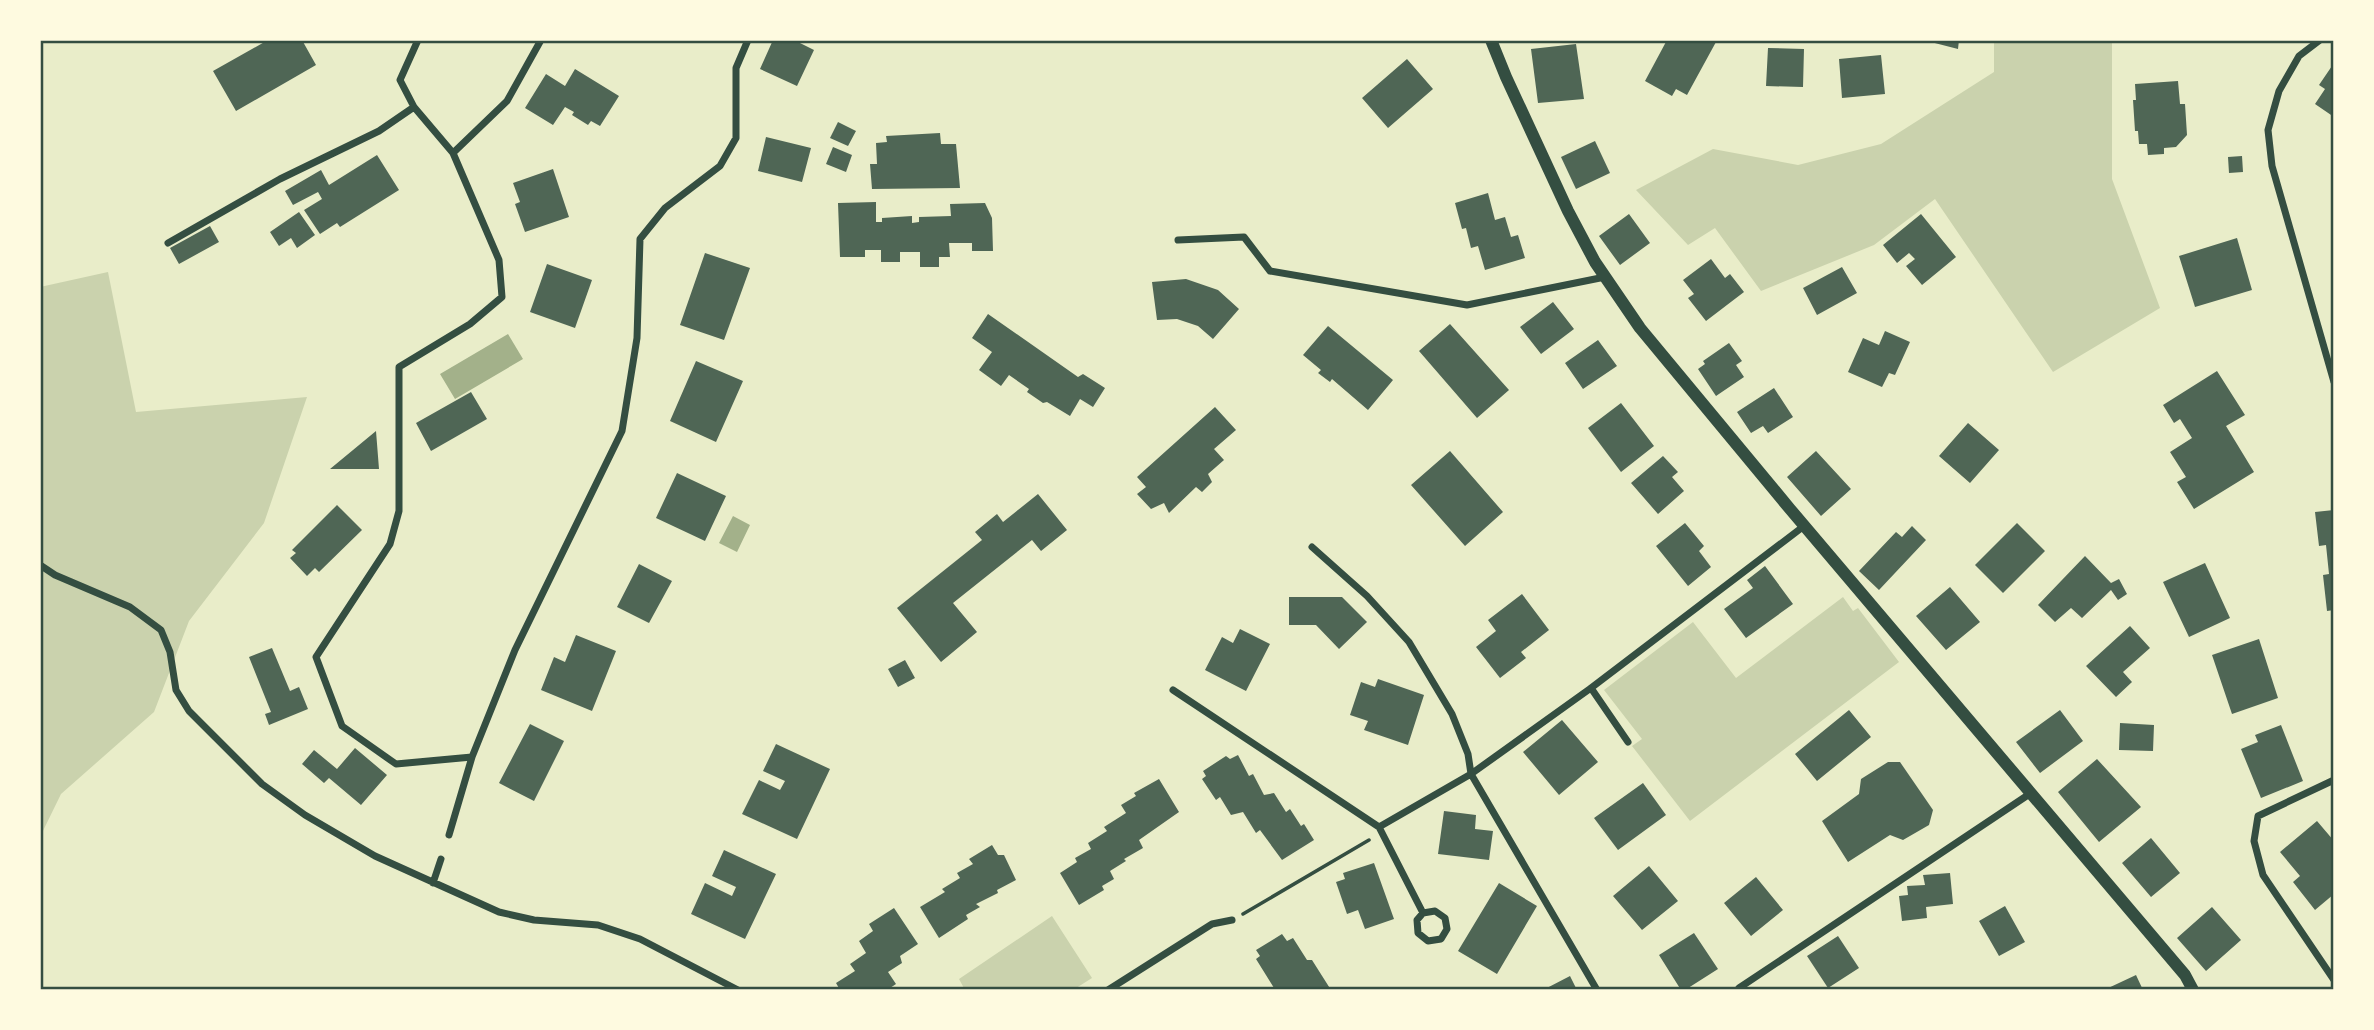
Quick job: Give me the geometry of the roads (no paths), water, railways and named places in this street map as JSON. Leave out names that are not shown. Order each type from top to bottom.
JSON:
[{"type":"street","points":[[418,40],[400,80],[414,107],[453,153],[499,260],[502,297],[470,324],[400,367],[399,510],[390,544],[316,657],[342,726],[396,764],[472,757]]},
{"type":"street","points":[[453,153],[507,101],[541,40]]},
{"type":"street","points":[[449,835],[472,757],[515,650],[622,431],[637,338],[640,239],[665,208],[720,166],[736,138],[736,68],[748,40]]},
{"type":"street","points":[[1491,40],[1568,211],[1605,277],[1640,328],[1804,526],[2185,975],[2193,990]]},
{"type":"street","points":[[2320,40],[2299,56],[2279,91],[2268,130],[2272,166],[2334,382]]},
{"type":"street","points":[[168,243],[280,179],[379,131],[414,107]]},
{"type":"street","points":[[1178,240],[1244,237],[1270,271],[1467,305],[1605,277]]},
{"type":"street","points":[[1379,828],[1471,774],[1591,688],[1804,526]]},
{"type":"street","points":[[1312,547],[1367,596],[1409,642],[1452,713],[1468,754],[1471,774],[1597,990]]},
{"type":"street","points":[[40,565],[55,575],[130,607],[161,629],[170,652],[176,690],[189,711],[262,784],[305,815],[375,856],[499,912],[534,920],[598,925],[640,939],[738,990]]},
{"type":"street","points":[[1591,688],[1628,742]]},
{"type":"street","points":[[1173,690],[1379,828],[1423,913]]},
{"type":"street","points":[[2334,780],[2259,816],[2254,841],[2263,875],[2334,980]]},
{"type":"street","points":[[1739,988],[2031,793]]},
{"type":"street","points":[[433,883],[441,859]]},
{"type":"street","points":[[1435,911],[1445,918],[1447,929],[1441,939],[1428,942],[1418,933],[1417,920],[1423,913],[1435,911]]},
{"type":"street","points":[[1108,990],[1212,924],[1232,920]]}]
